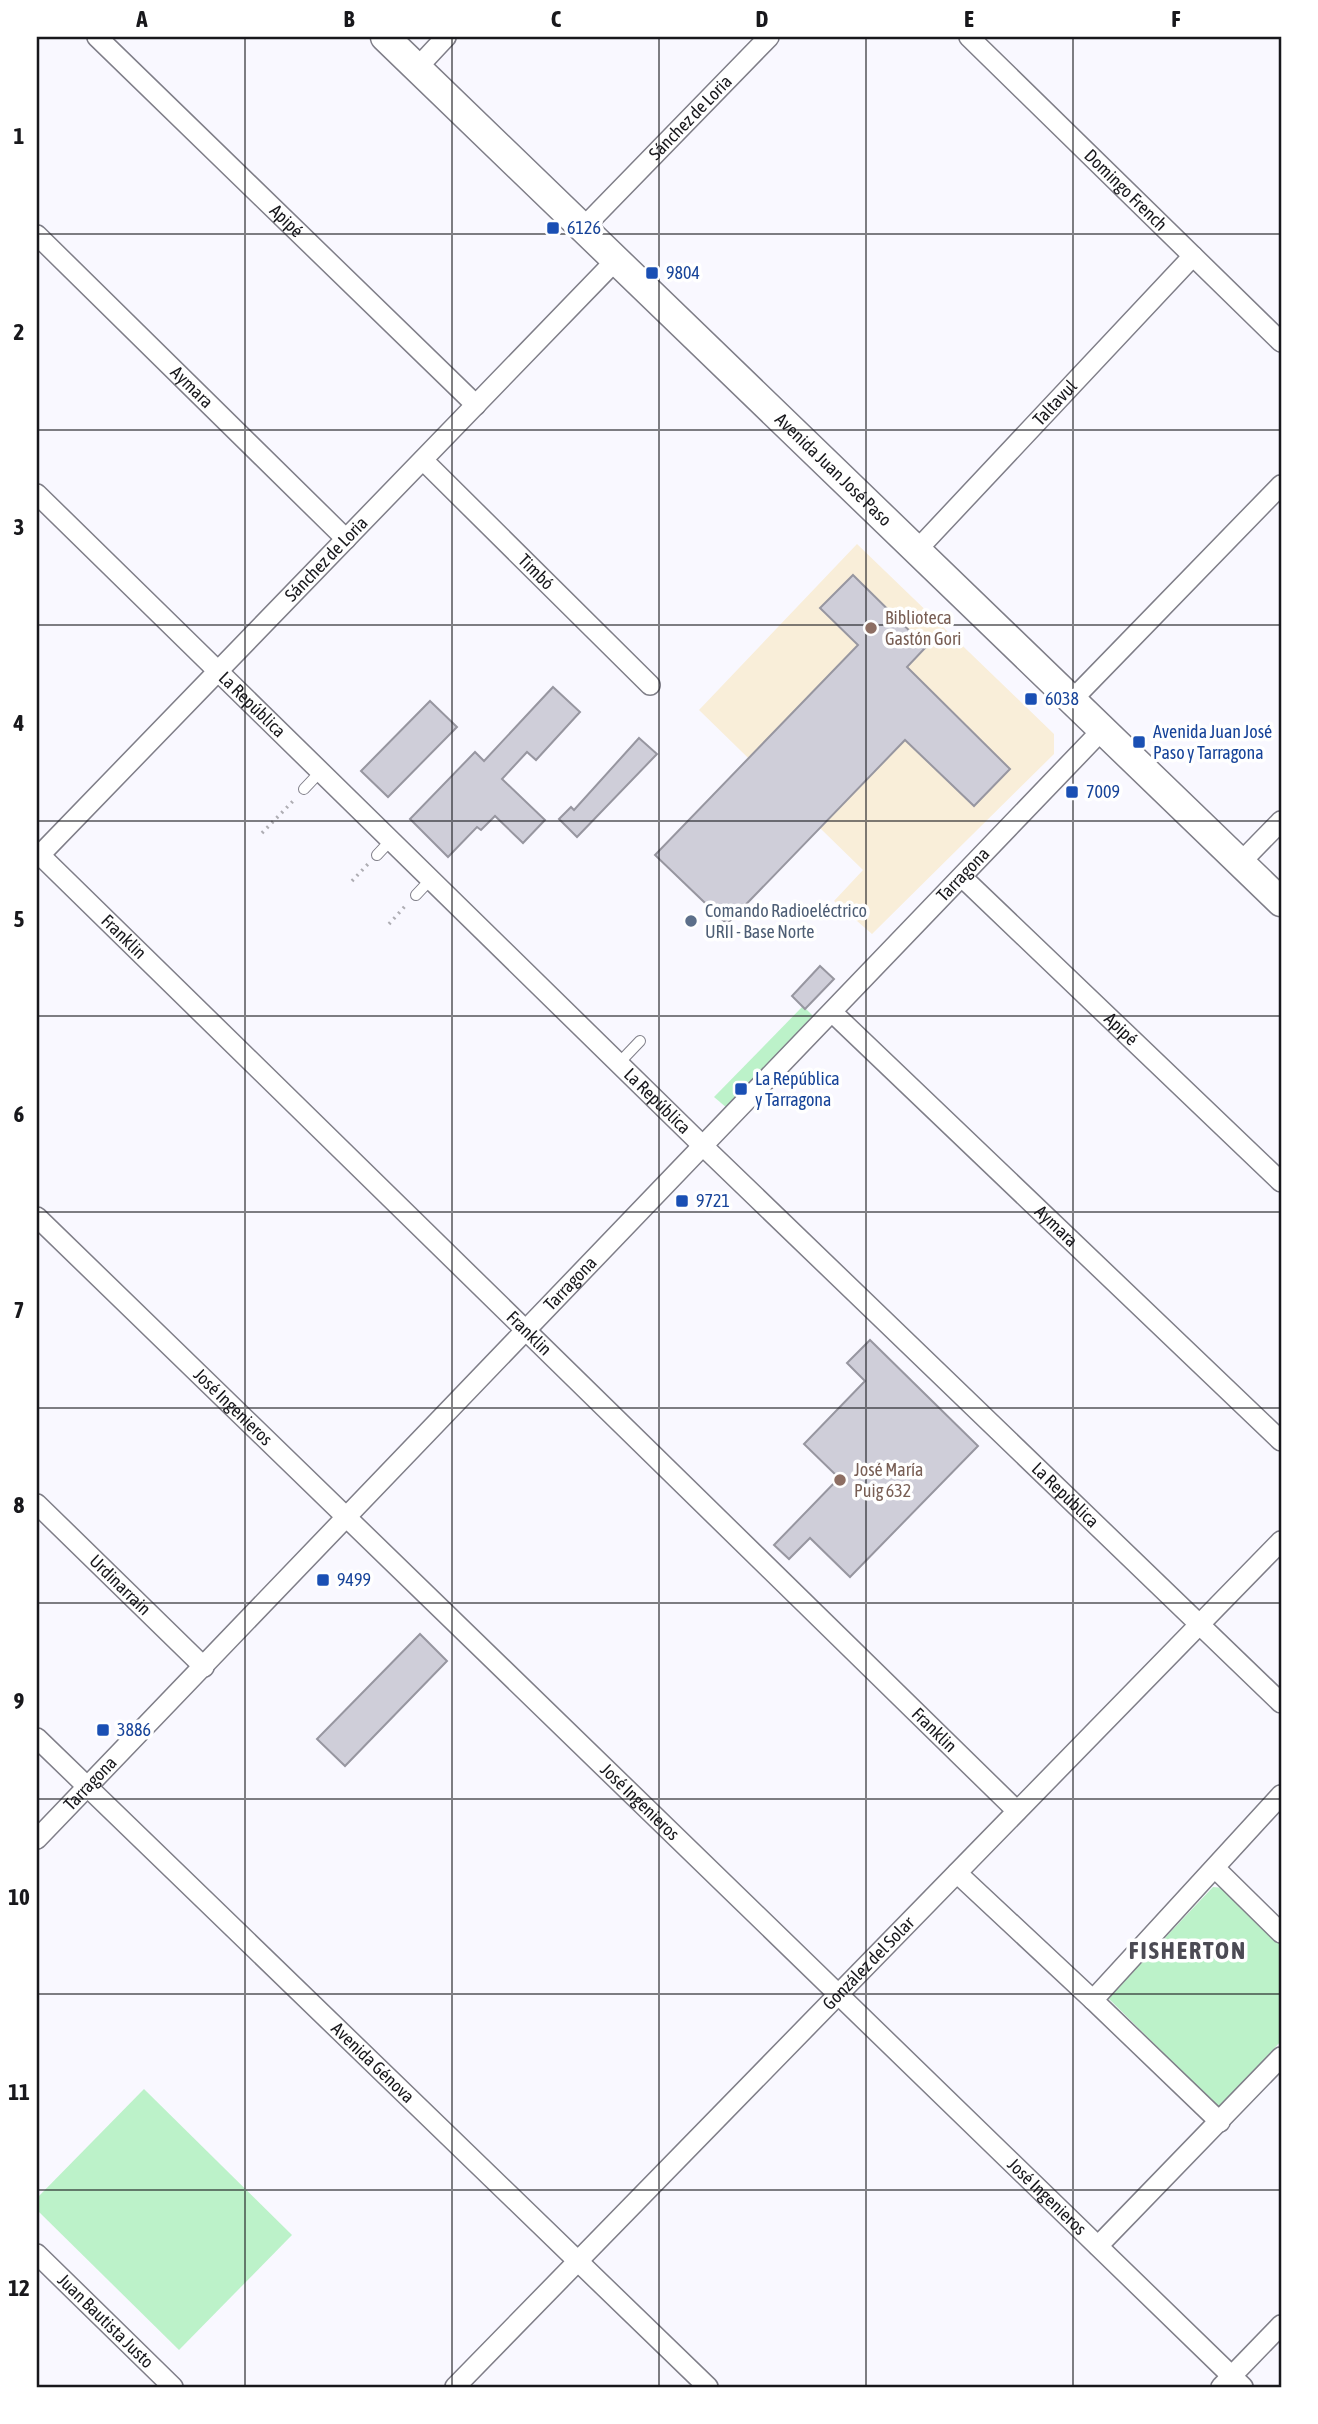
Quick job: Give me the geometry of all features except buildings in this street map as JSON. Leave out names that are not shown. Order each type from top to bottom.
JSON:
[{"type":"main road","name":"Avenida Juan José Paso","points":[[385,37],[1281,902]]},
{"type":"street","name":"Apipé","points":[[97,37],[476,405]]},
{"type":"street","points":[[417,68],[446,37]]},
{"type":"street","name":"Sánchez de Loria","points":[[583,228],[769,37]]},
{"type":"street","name":"Domingo French","points":[[969,37],[1281,342]]},
{"type":"street","name":"Aymara","points":[[37,235],[346,539]]},
{"type":"street","name":"Taltavul","points":[[916,551],[1193,257]]},
{"type":"street","name":"Sánchez de Loria","points":[[38,856],[616,260]]},
{"type":"street","name":"Timbó","points":[[423,460],[650,685]]},
{"type":"street","points":[[1071,701],[1281,485]]},
{"type":"street","name":"La República","points":[[37,494],[703,1146],[1281,1703]]},
{"type":"street","name":"Tarragona","points":[[37,1839],[1103,729]]},
{"type":"street","points":[[1241,862],[1281,821]]},
{"type":"street","name":"Franklin","points":[[38,856],[1017,1811]]},
{"type":"street","name":"Apipé","points":[[962,877],[1281,1182]]},
{"type":"street","name":"Aymara","points":[[832,1012],[1281,1441]]},
{"type":"street","name":"José Ingenieros","points":[[37,1217],[1098,2246],[1232,2384]]},
{"type":"street","name":"Urdinarrain","points":[[37,1504],[204,1667]]},
{"type":"street","name":"González del Solar","points":[[455,2387],[1281,1541]]},
{"type":"street","name":"Avenida Génova","points":[[37,1738],[708,2387]]},
{"type":"street","points":[[1093,2000],[1281,1795]]},
{"type":"street","points":[[1216,1868],[1281,1933]]},
{"type":"street","points":[[957,1873],[1220,2122]]},
{"type":"street","points":[[1098,2246],[1281,2057]]},
{"type":"street","name":"Juan Bautista Justo","points":[[37,2254],[173,2387]]},
{"type":"street","points":[[1232,2384],[1281,2325]]},
{"type":"lane","points":[[304,789],[321,771]]},
{"type":"lane","points":[[377,855],[391,840]]},
{"type":"lane","points":[[416,895],[431,879]]},
{"type":"lane","points":[[619,1063],[640,1041]]},
{"type":"path","points":[[262,833],[304,789]]},
{"type":"path","points":[[352,881],[377,855]]},
{"type":"path","points":[[389,924],[416,895]]},
{"type":"shaded area","points":[[857,544],[1054,734],[1054,754],[872,934],[834,901],[863,870],[699,710]]},
{"type":"green space","points":[[803,1006],[814,1017],[727,1108],[714,1097]]},
{"type":"green space","points":[[1213,1887],[1224,1888],[1281,1943],[1281,2041],[1219,2108],[1108,1998]]},
{"type":"green space","points":[[144,2089],[292,2235],[179,2350],[37,2210],[37,2198]]},
{"type":"place","name":"6126","points":[[553,228]]},
{"type":"place","name":"9804","points":[[652,273]]},
{"type":"place","name":"Biblioteca Gastón Gori","points":[[871,628]]},
{"type":"place","name":"6038","points":[[1031,699]]},
{"type":"place","name":"Avenida Juan José Paso y Tarragona","points":[[1139,742]]},
{"type":"place","name":"7009","points":[[1072,792]]},
{"type":"place","name":"Comando Radioeléctrico URII - Base Norte","points":[[691,921]]},
{"type":"place","name":"La República y Tarragona","points":[[741,1089]]},
{"type":"place","name":"9721","points":[[682,1201]]},
{"type":"place","name":"José María Puig 632","points":[[840,1480]]},
{"type":"place","name":"9499","points":[[323,1580]]},
{"type":"place","name":"3886","points":[[103,1730]]},
{"type":"district","name":"FISHERTON","points":[[1188,1951]]}]
